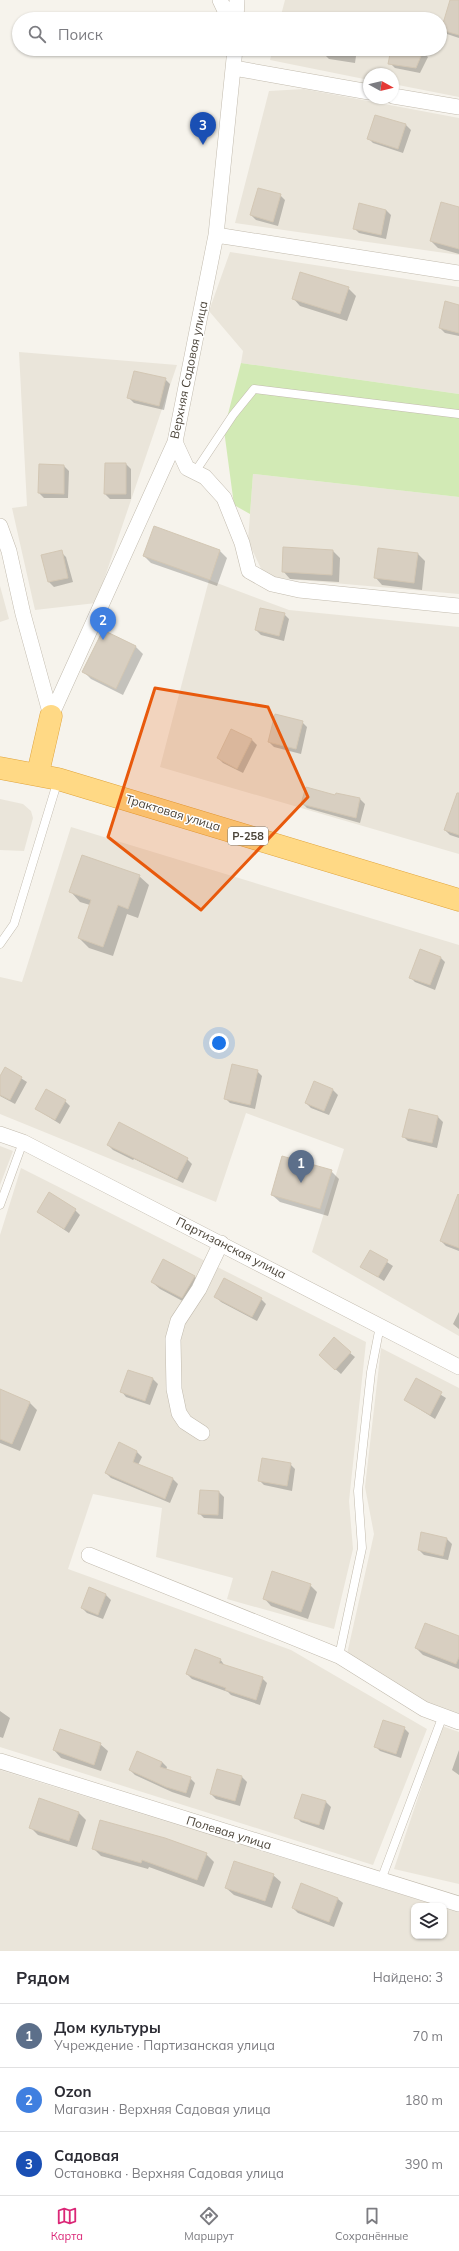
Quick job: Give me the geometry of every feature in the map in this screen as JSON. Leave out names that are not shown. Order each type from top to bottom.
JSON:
[{"type":"highway","points":[[38,773],[52,716]]},
{"type":"highway","name":"Трактовая улица","points":[[0,768],[38,773],[459,900]]},
{"type":"street","points":[[220,0],[225,12]]},
{"type":"street","points":[[236,12],[237,0]]},
{"type":"street","name":"Верхняя Садовая улица","points":[[52,716],[174,442],[216,235],[235,56]]},
{"type":"street","points":[[234,68],[363,91]]},
{"type":"street","points":[[399,97],[459,108]]},
{"type":"street","points":[[216,235],[459,273]]},
{"type":"street","points":[[174,442],[187,468],[205,477],[224,498],[242,544],[249,571],[272,584],[299,590],[459,606]]},
{"type":"street","points":[[0,526],[9,551],[23,614],[52,716]]},
{"type":"street","name":"Партизанская улица","points":[[0,1134],[24,1142],[459,1367]]},
{"type":"street","points":[[202,1433],[184,1422],[179,1413],[174,1389],[173,1340],[178,1321],[198,1289],[221,1243]]},
{"type":"street","points":[[89,1555],[339,1656],[424,1709],[442,1718],[459,1722]]},
{"type":"street","name":"Полевая улица","points":[[0,1761],[459,1904]]},
{"type":"lane","points":[[195,472],[233,415],[254,390],[459,414]]},
{"type":"lane","points":[[0,944],[14,924],[58,779]]},
{"type":"lane","points":[[0,1205],[24,1142]]},
{"type":"lane","points":[[339,1656],[362,1548],[358,1491],[371,1372],[380,1326]]},
{"type":"lane","points":[[381,1880],[442,1718]]},
{"type":"highlighted area","points":[[155,688],[268,707],[308,797],[201,910],[108,837]]},
{"type":"shaded area","points":[[285,0],[459,0],[459,97],[399,85],[399,68],[363,68],[363,79],[270,60],[271,56],[447,56],[447,12],[282,12]]},
{"type":"shaded area","points":[[304,89],[363,100],[363,104],[384,104],[459,118],[459,255],[235,223],[269,91]]},
{"type":"shaded area","points":[[230,252],[459,287],[459,394],[241,363],[243,351],[209,311]]},
{"type":"shaded area","points":[[19,352],[177,365],[96,603],[35,610],[12,508],[27,506]]},
{"type":"shaded area","points":[[253,474],[459,497],[459,594],[265,577],[248,541]]},
{"type":"shaded area","points":[[209,580],[289,610],[459,627],[459,854],[160,767]]},
{"type":"shaded area","points":[[0,586],[9,619],[0,622]]},
{"type":"shaded area","points":[[0,799],[23,804],[31,811],[33,818],[24,851],[0,850]]},
{"type":"shaded area","points":[[71,827],[459,945],[459,1336],[312,1252],[344,1149],[246,1113],[216,1202],[0,1114],[0,977],[22,982]]},
{"type":"shaded area","points":[[0,1146],[13,1151],[0,1185]]},
{"type":"shaded area","points":[[21,1168],[366,1342],[349,1501],[353,1549],[334,1629],[227,1599],[233,1578],[156,1557],[162,1508],[93,1494],[68,1569],[291,1650],[427,1729],[373,1865],[0,1747],[0,1235]]},
{"type":"shaded area","points":[[381,1348],[459,1388],[459,1715],[428,1708],[347,1654],[374,1534],[365,1487]]},
{"type":"shaded area","points":[[442,1726],[459,1732],[459,1884],[394,1869]]},
{"type":"shaded area","points":[[0,1770],[429,1903],[411,1903],[411,1939],[447,1939],[447,1909],[459,1912],[459,1951],[0,1951]]},
{"type":"green space","points":[[241,363],[459,394],[459,497],[253,474],[250,514],[234,505],[224,430]]},
{"type":"building","points":[[450,0],[459,0],[459,35],[447,32],[446,12]]},
{"type":"building","points":[[390,56],[421,56],[416,68],[388,64]]},
{"type":"building","points":[[375,115],[406,124],[398,149],[367,139]]},
{"type":"building","points":[[258,188],[281,194],[273,222],[250,215]]},
{"type":"building","points":[[441,202],[459,207],[459,249],[430,241]]},
{"type":"building","points":[[359,203],[386,210],[381,235],[353,229]]},
{"type":"building","points":[[300,272],[349,287],[340,314],[292,299]]},
{"type":"building","points":[[445,301],[459,305],[459,333],[439,328]]},
{"type":"building","points":[[134,371],[166,378],[159,406],[127,398]]},
{"type":"building","points":[[105,463],[126,463],[126,494],[104,494]]},
{"type":"building","points":[[39,464],[64,465],[64,494],[38,493]]},
{"type":"building","points":[[154,526],[220,550],[210,580],[143,556]]},
{"type":"building","points":[[283,547],[333,550],[332,575],[282,572]]},
{"type":"building","points":[[378,548],[418,553],[414,583],[374,578]]},
{"type":"building","points":[[62,550],[68,578],[48,582],[41,555]]},
{"type":"building","points":[[260,608],[285,613],[279,636],[255,630]]},
{"type":"building","points":[[103,630],[136,646],[116,689],[82,672]]},
{"type":"building","points":[[275,714],[303,721],[296,749],[268,742]]},
{"type":"building","points":[[231,729],[252,739],[237,769],[217,758]]},
{"type":"building","points":[[306,787],[335,795],[336,793],[360,798],[356,818],[301,804]]},
{"type":"building","points":[[457,793],[459,793],[459,835],[444,830]]},
{"type":"building","points":[[82,855],[140,875],[128,909],[118,905],[103,947],[78,938],[91,900],[69,892]]},
{"type":"building","points":[[420,949],[441,957],[430,985],[409,978]]},
{"type":"building","points":[[232,1064],[258,1070],[250,1105],[224,1099]]},
{"type":"building","points":[[5,1067],[22,1077],[10,1100],[0,1095],[0,1076]]},
{"type":"building","points":[[314,1081],[333,1089],[324,1111],[305,1103]]},
{"type":"building","points":[[46,1089],[66,1100],[55,1120],[35,1109]]},
{"type":"building","points":[[409,1109],[438,1116],[432,1143],[402,1137]]},
{"type":"building","points":[[119,1122],[188,1158],[177,1179],[107,1145]]},
{"type":"building","points":[[282,1156],[332,1170],[320,1209],[271,1195]]},
{"type":"building","points":[[49,1192],[76,1209],[64,1229],[37,1212]]},
{"type":"building","points":[[458,1194],[459,1195],[459,1248],[440,1241]]},
{"type":"building","points":[[370,1250],[388,1260],[378,1277],[360,1267]]},
{"type":"building","points":[[163,1259],[195,1276],[182,1298],[151,1282]]},
{"type":"building","points":[[224,1278],[262,1298],[252,1317],[214,1297]]},
{"type":"building","points":[[334,1337],[351,1352],[335,1370],[319,1355]]},
{"type":"building","points":[[128,1370],[153,1378],[145,1401],[120,1392]]},
{"type":"building","points":[[416,1378],[442,1392],[430,1415],[404,1400]]},
{"type":"building","points":[[0,1389],[30,1402],[12,1444],[0,1439]]},
{"type":"building","points":[[119,1442],[137,1451],[133,1462],[173,1478],[165,1499],[105,1473]]},
{"type":"building","points":[[262,1458],[291,1463],[287,1486],[258,1481]]},
{"type":"building","points":[[200,1490],[219,1491],[218,1515],[198,1514]]},
{"type":"building","points":[[421,1532],[447,1538],[443,1556],[418,1550]]},
{"type":"building","points":[[272,1571],[311,1584],[301,1612],[263,1599]]},
{"type":"building","points":[[89,1587],[106,1594],[98,1615],[81,1608]]},
{"type":"building","points":[[425,1623],[459,1636],[459,1657],[456,1664],[415,1648]]},
{"type":"building","points":[[195,1649],[221,1659],[219,1663],[263,1677],[256,1700],[225,1690],[226,1688],[186,1674]]},
{"type":"building","points":[[383,1720],[405,1727],[396,1754],[374,1747]]},
{"type":"building","points":[[60,1729],[101,1743],[94,1765],[53,1750]]},
{"type":"building","points":[[137,1751],[162,1762],[160,1767],[191,1777],[186,1793],[166,1787],[129,1770]]},
{"type":"building","points":[[217,1769],[242,1776],[235,1801],[210,1794]]},
{"type":"building","points":[[302,1794],[326,1801],[319,1825],[294,1818]]},
{"type":"building","points":[[39,1798],[79,1812],[69,1841],[29,1828]]},
{"type":"building","points":[[100,1820],[165,1838],[207,1853],[197,1880],[142,1860],[141,1863],[92,1849]]},
{"type":"building","points":[[234,1861],[274,1874],[265,1901],[225,1888]]},
{"type":"building","points":[[301,1883],[338,1898],[329,1922],[292,1908]]},
{"type":"place","name":"Садовая","points":[[203,145]]},
{"type":"place","name":"Ozon","points":[[103,640]]},
{"type":"place","name":"Дом культуры","points":[[301,1183]]}]
